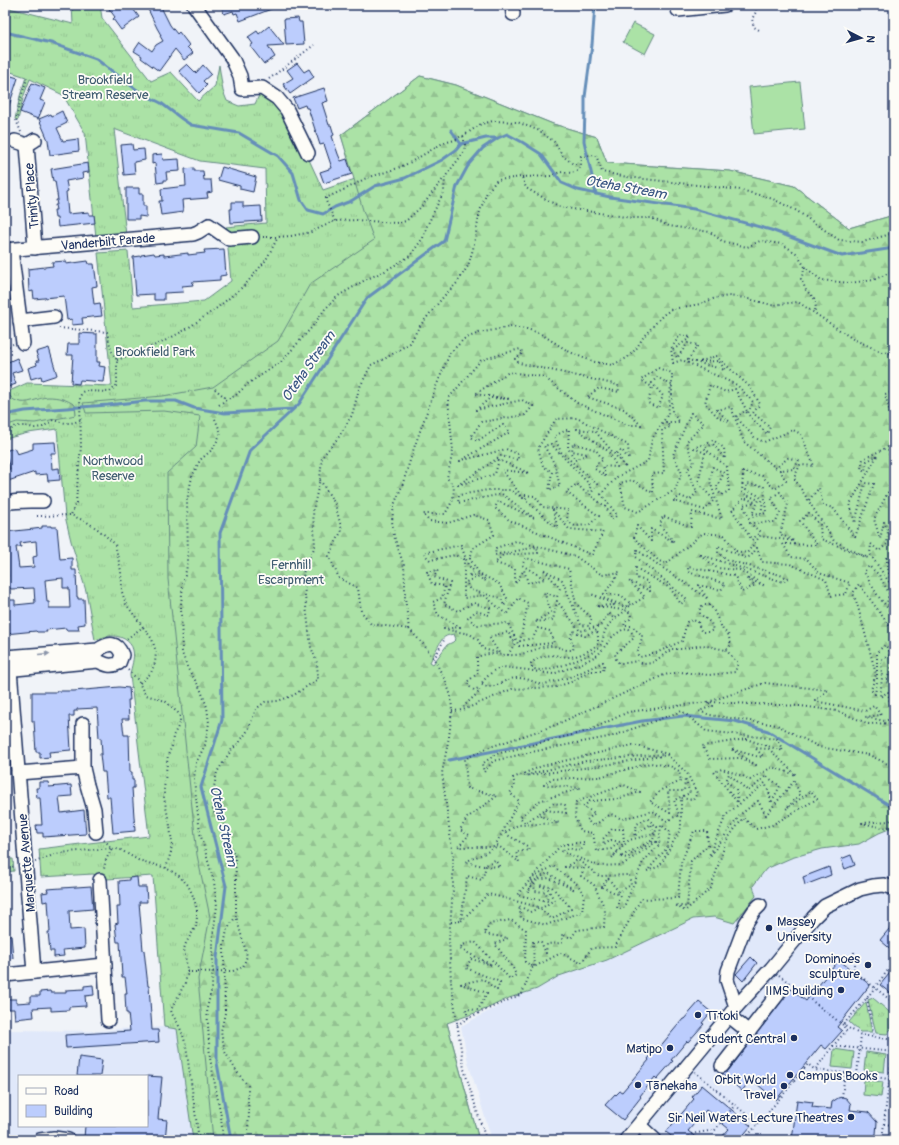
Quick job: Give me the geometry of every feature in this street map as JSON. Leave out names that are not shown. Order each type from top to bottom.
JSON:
[{"type":"street","points":[[194,5],[232,58],[240,76],[242,89],[262,88],[277,98],[287,110],[308,152]]},
{"type":"street","points":[[678,10],[725,5]]},
{"type":"street","name":"Trinity Place","points":[[26,142],[35,248]]},
{"type":"street","name":"Vanderbilt Parade","points":[[8,250],[193,234],[209,225],[229,239],[252,237]]},
{"type":"street","points":[[8,250],[23,343]]},
{"type":"street","points":[[20,321],[53,317]]},
{"type":"street","points":[[5,503],[27,500],[43,501]]},
{"type":"street","points":[[106,645],[113,645],[117,647],[120,649],[122,655],[119,663],[112,666],[98,661],[7,664],[98,650],[106,645]]},
{"type":"street","name":"Marquette Avenue","points":[[7,664],[18,773],[34,972]]},
{"type":"street","points":[[83,724],[83,768],[94,809],[96,832]]},
{"type":"street","points":[[18,773],[83,768]]},
{"type":"street","points":[[102,877],[108,1020]]},
{"type":"street","points":[[626,1140],[733,1012],[825,906],[860,888],[873,886],[889,887]]},
{"type":"street","points":[[749,1032],[733,1012],[727,980],[728,971],[746,923],[760,905]]},
{"type":"street","points":[[5,975],[105,965]]},
{"type":"street","points":[[722,1066],[778,994]]},
{"type":"street","points":[[638,1125],[655,1140]]},
{"type":"street","points":[[40,1140],[54,1138],[68,1140]]},
{"type":"path","points":[[756,5],[756,12],[752,19],[754,27],[761,31]]},
{"type":"path","points":[[267,81],[314,45]]},
{"type":"path","points":[[26,142],[16,120],[21,97],[28,76]]},
{"type":"path","points":[[335,222],[326,198],[364,179],[398,168],[443,143],[455,140],[482,124],[493,121],[516,122],[528,125],[540,131],[554,142],[562,156],[573,164],[581,164]]},
{"type":"path","points":[[252,237],[291,236],[311,232],[335,222],[356,220],[396,223],[406,220],[422,206],[464,152],[465,145],[461,136]]},
{"type":"path","points":[[187,972],[233,971],[243,967],[248,956],[236,916],[236,878],[234,857],[222,822],[213,811],[212,797],[217,772],[232,749],[239,743],[248,730],[256,709],[265,702],[294,696],[318,679],[317,663],[311,647],[303,573],[316,546],[314,510],[320,479],[322,456],[338,438],[352,415],[358,389],[371,365],[386,358],[410,343],[419,326],[457,283],[468,266],[473,249],[480,211],[487,192],[497,180],[551,176],[560,172],[572,173],[579,170],[581,164],[580,156],[596,155],[602,172],[627,177],[741,190],[773,199],[797,211],[839,240],[863,242],[894,234]]},
{"type":"path","points":[[219,405],[227,399],[235,396],[249,383],[281,362],[312,327],[325,309],[338,296],[410,256],[423,238],[427,226],[444,191],[445,177]]},
{"type":"path","points":[[522,177],[526,188],[560,207],[632,218],[651,218],[669,226],[710,232],[722,241],[747,247],[760,241],[782,244],[796,253],[805,267],[821,280],[849,283],[873,280],[894,271]]},
{"type":"path","points":[[117,360],[161,343],[185,330],[217,308],[245,285],[266,260],[278,237]]},
{"type":"path","points":[[805,267],[801,279],[806,290],[814,298],[816,308],[813,312]]},
{"type":"path","points":[[486,1140],[464,1069],[451,982],[449,938],[453,890],[453,858],[442,773],[449,737],[452,711],[451,696],[446,682],[434,659],[424,645],[409,629],[405,598],[404,566],[394,536],[392,521],[394,506],[414,448],[435,389],[450,353],[464,339],[479,333],[510,327],[527,329],[541,334],[568,351],[595,362],[612,365],[627,358],[663,315],[672,309],[700,304],[713,299],[728,296],[772,304],[798,302],[853,339],[882,352],[894,354]]},
{"type":"path","points":[[53,317],[57,327],[107,332],[112,350],[117,360],[117,385],[110,392],[85,391],[81,394],[79,400],[81,447],[76,503],[71,515]]},
{"type":"path","points":[[508,655],[515,643],[508,632],[489,637],[499,653],[483,649],[478,640],[470,634],[444,629],[460,627],[438,615],[433,602],[442,598],[445,586],[432,584],[427,572],[438,570],[434,577],[450,583],[444,604],[458,611],[473,603],[490,608],[489,615],[476,611],[468,618],[477,624],[508,623],[519,646],[554,643],[550,631],[538,628],[533,638],[520,641],[528,603],[518,598],[507,615],[484,595],[464,598],[464,559],[455,555],[430,560],[423,553],[461,545],[468,565],[474,571],[468,576],[480,574],[486,581],[477,576],[466,582],[470,590],[502,598],[504,606],[508,600],[499,584],[479,573],[470,558],[473,548],[494,535],[489,520],[473,515],[448,523],[429,521],[423,514],[445,514],[453,500],[454,486],[447,478],[453,451],[448,399],[480,360],[520,349],[523,353],[515,359],[519,363],[618,385],[619,392],[599,388],[587,397],[624,409],[641,425],[628,426],[577,403],[544,376],[509,372],[475,394],[510,399],[490,398],[476,410],[522,400],[533,406],[525,415],[481,422],[472,437],[477,442],[503,425],[510,432],[460,461],[506,449],[518,454],[518,460],[501,456],[458,485],[495,474],[499,460],[529,473],[502,470],[523,498],[510,490],[488,490],[459,495],[458,503],[502,494],[534,518],[498,500],[495,508],[509,520],[592,555],[603,532],[569,529],[553,510],[558,529],[527,501],[525,495],[535,496],[543,507],[568,510],[567,521],[575,526],[589,525],[599,516],[566,492],[577,484],[587,494],[591,486],[551,444],[544,446],[554,463],[560,486],[549,490],[552,472],[542,466],[538,448],[556,419],[577,418],[628,445],[629,460],[622,450],[617,453],[626,468],[595,431],[577,429],[608,451],[616,467],[603,466],[605,476],[595,469],[596,463],[603,460],[596,450],[573,443],[572,451],[588,454],[575,460],[568,448],[570,428],[554,436],[561,452],[597,484],[590,495],[606,506],[612,520],[617,515],[601,494],[617,477],[648,461],[652,439],[668,414],[670,385],[657,377],[652,383],[663,396],[658,408],[648,402],[652,387],[642,380],[658,368],[672,373],[672,413],[680,422],[666,422],[670,426],[662,430],[664,473],[652,474],[653,493],[632,480],[620,483],[625,507],[638,512],[675,490],[682,473],[673,455],[691,413],[704,424],[686,442],[694,462],[687,470],[697,492],[690,500],[680,496],[674,501],[705,510],[714,500],[698,483],[705,453],[694,448],[713,440],[724,448],[725,459],[713,444],[704,448],[727,467],[729,491],[722,494],[716,488],[724,473],[713,467],[710,481],[722,519],[692,512],[691,527],[663,516],[660,525],[674,542],[651,529],[651,541],[637,526],[634,538],[659,562],[666,564],[703,533],[724,535],[736,551],[747,553],[760,536],[794,541],[780,534],[788,504],[780,492],[771,498],[780,513],[776,522],[750,523],[760,532],[752,540],[732,510],[744,498],[755,502],[743,505],[749,518],[766,513],[764,486],[747,484],[746,490],[760,496],[763,505],[761,513],[752,514],[759,500],[742,493],[743,472],[762,476],[775,489],[786,481],[780,470],[794,470],[799,460],[788,458],[776,468],[744,442],[731,407],[717,410],[730,422],[718,417],[706,402],[710,385],[726,392],[735,389],[748,413],[753,402],[737,385],[682,360],[673,363],[671,349],[680,335],[691,337],[672,350],[677,358],[688,343],[698,345],[688,360],[725,370],[719,361],[699,362],[716,356],[750,387],[760,404],[753,414],[770,427],[767,434],[745,411],[736,417],[755,438],[764,442],[793,430],[801,434],[814,466],[800,465],[794,478],[834,541],[868,558],[821,539],[820,525],[809,513],[800,521],[817,545],[783,544],[791,557],[807,559],[819,573],[850,583],[846,594],[831,596],[826,580],[790,564],[762,562],[757,548],[752,556],[746,558],[718,546],[718,553],[728,560],[788,578],[783,582],[699,554],[717,568],[740,570],[765,586],[746,578],[755,585],[742,592],[734,576],[688,567],[688,572],[725,584],[721,590],[698,585],[708,599],[637,550],[636,557],[687,599],[681,604],[670,588],[636,568],[636,578],[647,581],[650,591],[629,581],[645,597],[624,610],[596,606],[616,605],[591,594],[624,607],[631,604],[621,595],[604,594],[620,572],[602,575],[575,556],[516,541],[496,548],[495,555],[537,548],[538,553],[503,555],[495,563],[515,569],[515,584],[524,570],[528,583],[545,579],[522,565],[526,558],[569,568],[576,604],[592,618],[589,626],[581,625],[562,580],[544,568],[560,588],[557,598],[544,592],[551,612],[535,622],[553,620],[557,601],[580,631],[600,626],[609,613],[614,619]]},
{"type":"path","points":[[215,389],[227,399]]},
{"type":"path","points":[[894,392],[885,394],[894,428]]},
{"type":"path","points":[[5,434],[16,426],[35,428],[43,427],[53,420],[73,423],[80,419]]},
{"type":"path","points":[[215,419],[221,433],[213,449],[200,460],[192,477],[187,500],[188,561],[181,604],[182,653],[188,669],[200,688],[207,707],[208,723],[205,745],[196,763],[194,779],[200,833],[214,882],[217,906],[213,934],[212,988],[207,1008],[210,1058],[221,1116],[223,1140]]},
{"type":"path","points":[[809,500],[818,488],[823,505],[833,508],[855,537],[874,484],[865,483],[855,523],[850,504],[877,456],[867,461],[865,471],[861,469],[863,459],[888,447],[894,481],[874,519],[880,539],[884,522],[888,530],[887,544],[879,551],[872,544],[870,554],[891,585],[886,556],[894,571]]},
{"type":"path","points":[[320,479],[335,504],[342,530],[329,556],[339,578],[358,588],[361,611],[371,624],[409,629]]},
{"type":"path","points":[[37,516],[71,515],[87,522],[115,544],[121,571],[122,592],[126,604],[152,639],[156,652],[151,674],[140,683]]},
{"type":"path","points":[[894,607],[892,609],[887,603],[889,593],[879,575],[870,566],[864,572],[878,596],[894,616]]},
{"type":"path","points":[[708,702],[765,683],[828,690],[815,701],[865,711],[874,706],[881,715],[865,717],[886,721],[893,718],[888,692],[880,696],[882,660],[892,654],[885,645],[877,652],[877,682],[875,694],[871,690],[876,674],[853,593],[859,584],[894,632]]},
{"type":"path","points":[[463,710],[464,706],[480,690],[479,688],[474,690],[467,682],[478,673],[477,657],[489,653],[508,655],[524,654],[551,646],[558,646],[566,650],[573,650],[574,646],[570,635],[573,631],[585,636],[597,630],[598,644],[588,651],[570,657],[559,655],[537,658],[531,663],[532,668],[540,670],[570,663],[597,650],[602,645],[605,631],[608,626],[614,619],[627,610],[631,617],[624,622],[624,626],[632,626],[642,635],[637,654],[640,657],[656,653],[682,641],[687,622],[693,620],[698,622],[702,632],[709,632],[713,630],[711,623],[700,614],[700,608],[703,605],[710,605],[723,630],[728,634],[731,645],[726,650]]},
{"type":"path","points":[[117,647],[143,627]]},
{"type":"path","points":[[452,711],[463,710],[512,690],[556,687],[571,682],[591,671],[603,671],[603,662],[567,678],[541,685],[531,680],[516,678],[506,680],[490,687],[486,687],[481,684],[493,670],[503,667],[553,674],[580,664],[598,655],[613,636],[622,630],[629,629],[634,638],[615,654],[619,663],[636,661],[644,664],[652,663],[672,649],[682,649],[702,645],[726,650],[738,663],[735,672],[709,675],[680,672],[664,675],[553,726],[487,748],[465,758],[467,788],[497,796],[467,818],[460,830],[469,835],[458,847],[498,847],[465,862],[484,866],[495,860],[500,867],[486,866],[482,880],[467,876],[461,920]]},
{"type":"path","points":[[434,659],[444,640]]},
{"type":"path","points":[[119,663],[132,673],[140,683],[146,695],[165,701],[178,713],[180,717],[180,723],[168,755],[164,789],[164,798],[172,844],[166,868]]},
{"type":"path","points":[[894,666],[893,663],[886,682],[893,685],[894,688]]},
{"type":"path","points":[[708,702],[714,706],[699,711],[710,715],[777,725],[819,747],[869,755],[894,767]]},
{"type":"path","points":[[457,1025],[468,1018],[522,994],[532,968],[561,953],[581,963],[592,948],[615,947],[642,899],[678,898],[681,863],[694,831],[707,831],[708,845],[691,861],[687,907],[675,905],[685,911],[711,888],[726,841],[743,818],[756,829],[772,825],[817,799],[811,791],[786,809],[800,794],[794,781],[766,815],[758,801],[741,814],[708,858],[726,815],[765,783],[770,795],[771,803],[780,786],[766,776],[748,790],[729,774],[726,781],[736,789],[738,803],[714,772],[722,769],[750,780],[772,767],[796,775],[769,749],[755,748],[763,756],[758,757],[731,749],[756,765],[741,758],[710,759],[702,746],[746,739],[783,751],[777,740],[706,731],[682,711],[613,736],[493,761],[484,772],[482,764],[496,754],[588,731],[628,712],[708,702],[801,706],[837,711],[869,724],[894,723]]},
{"type":"path","points":[[451,922],[461,920],[488,894],[542,908],[554,900],[548,889],[539,885],[550,886],[572,908],[552,919],[539,908],[530,912],[519,906],[521,918],[546,925],[582,912],[584,895],[578,885],[553,866],[533,878],[528,893],[534,881],[548,873],[575,890],[549,878],[537,880],[534,885],[535,891],[546,892],[548,900],[517,895],[561,846],[584,842],[581,851],[569,848],[560,851],[599,866],[622,866],[656,842],[654,841],[628,858],[620,857],[653,840],[657,827],[647,818],[637,824],[634,836],[651,824],[654,834],[629,840],[612,858],[624,842],[623,829],[612,829],[603,839],[604,845],[611,840],[620,842],[611,849],[596,851],[593,833],[581,831],[575,818],[576,802],[624,785],[640,792],[617,800],[590,801],[583,807],[595,813],[587,820],[593,826],[611,814],[622,819],[653,811],[666,821],[679,815],[674,800],[690,793],[685,779],[684,790],[668,791],[670,813],[650,802],[661,790],[681,781],[679,771],[670,766],[650,763],[599,777],[550,779],[544,785],[581,788],[539,801],[520,817],[525,823],[554,803],[565,805],[566,812],[546,810],[540,816],[558,823],[518,825],[504,834],[527,846],[529,850],[516,852],[519,862],[496,844],[519,800],[510,793],[515,786],[513,778],[542,766],[633,745],[668,754],[586,762],[524,776],[667,755],[687,773],[697,793],[693,800],[681,798],[681,828],[660,866],[648,871],[667,848],[670,832],[661,825],[659,845],[643,862],[623,909],[617,908],[620,895],[602,886],[608,878],[619,892],[631,885],[629,875],[599,876],[578,860],[565,867],[584,868],[581,876],[594,885],[605,910],[604,927],[577,930],[571,938],[562,934],[562,944],[547,944],[546,953],[541,942],[533,942],[534,967],[525,962],[526,930],[511,920],[490,924],[484,934],[508,938],[495,944],[513,968],[516,975],[510,979],[475,942],[462,945],[460,949],[492,965],[471,959],[466,968],[500,982],[497,990],[483,979],[461,984],[487,994],[478,1010],[466,1009],[468,1018]]},
{"type":"path","points":[[894,818],[889,821],[862,823],[883,828],[894,826]]},
{"type":"path","points":[[96,832],[102,836],[104,841],[112,848]]},
{"type":"path","points":[[102,877],[112,848]]},
{"type":"path","points":[[33,863],[62,853],[112,848],[121,850],[138,860],[166,868],[185,881],[191,890],[197,909],[196,926],[184,949],[187,972],[185,983],[171,1013],[183,1035],[186,1046],[199,1140]]},
{"type":"path","points":[[5,866],[9,868],[18,866]]},
{"type":"path","points":[[236,916],[227,930],[224,946],[225,1013],[221,1031],[225,1052],[237,1072],[248,1086],[249,1140]]},
{"type":"path","points":[[854,952],[854,971],[894,1003]]},
{"type":"path","points":[[843,1025],[867,998],[894,962]]},
{"type":"path","points":[[771,969],[843,1025],[861,1036],[894,1040],[882,1140]]},
{"type":"path","points":[[867,998],[874,1038]]},
{"type":"path","points":[[815,1070],[846,1031],[843,1025]]},
{"type":"path","points":[[857,1075],[861,1036]]},
{"type":"path","points":[[833,1046],[893,1052]]},
{"type":"path","points":[[744,1140],[808,1064],[815,1070],[889,1079]]},
{"type":"path","points":[[688,1066],[758,1124]]},
{"type":"path","points":[[842,1097],[845,1073]]},
{"type":"path","points":[[686,1140],[691,1134],[715,1130],[735,1106]]},
{"type":"path","points":[[884,1124],[894,1127]]},
{"type":"shaded area","name":"Massey University","points":[[894,823],[894,1140],[492,1140],[468,1062],[461,1026],[827,831]]},
{"type":"shaded area","points":[[164,1027],[177,1028],[193,1140],[5,1140],[5,1030],[99,1031]]},
{"type":"green space","name":"Fernhill Escarpment","points":[[72,5],[100,5],[102,18],[151,81],[171,72],[198,101],[215,86],[219,65],[223,91],[227,101],[239,106],[255,104],[261,91],[268,94],[293,125],[323,190],[355,179],[341,135],[420,76],[456,85],[553,124],[597,137],[607,163],[730,171],[794,186],[849,228],[894,215],[401,511],[447,1023],[479,1140],[193,1140],[177,1029],[164,1027],[153,876],[107,879],[93,874],[41,877],[39,849],[149,836],[130,675],[133,659],[132,646],[124,639],[117,636],[108,636],[95,640],[86,591],[65,516],[57,429],[28,433],[5,439],[5,393],[27,383],[112,386],[98,253],[128,251],[133,307],[204,301],[231,281],[226,227],[266,223],[265,169],[200,161],[114,129],[126,235],[96,237],[85,133],[63,95],[30,79],[23,98],[18,120],[15,119],[26,77],[5,70],[5,7],[73,24]]},
{"type":"green space","points":[[633,23],[655,34],[645,54],[623,42]]},
{"type":"green space","points":[[420,76],[456,85],[553,124],[597,137],[607,163],[730,171],[794,186],[849,228],[894,215],[894,827],[859,844],[822,849],[791,858],[766,869],[753,886],[756,896],[734,923],[714,917],[693,919],[607,960],[559,976],[537,989],[509,998],[486,1009],[447,1023],[479,1140],[213,1140],[198,979],[210,917],[197,855],[168,579],[167,473],[196,447],[200,416],[164,411],[86,413],[83,403],[163,396],[213,387],[278,341],[310,284],[374,240],[363,210],[341,135]],"holes":[[[454,634],[456,639],[447,645],[433,664],[430,662],[444,637]]]},
{"type":"green space","points":[[800,82],[805,129],[754,134],[749,87]]},
{"type":"green space","points":[[8,392],[14,400],[21,402],[28,402],[44,397],[65,400],[75,405],[76,415],[35,423],[17,422],[5,426],[5,393]]},
{"type":"green space","points":[[5,859],[13,859],[14,871],[5,872]]},
{"type":"green space","points":[[873,998],[894,1016],[894,1025],[887,1034],[876,1033],[868,1000]]},
{"type":"green space","points":[[866,1002],[872,1032],[860,1032],[849,1022]]},
{"type":"green space","points":[[834,1049],[854,1052],[852,1069],[832,1067]]},
{"type":"green space","points":[[866,1052],[886,1055],[884,1072],[864,1070]]},
{"type":"green space","points":[[864,1080],[883,1082],[881,1097],[863,1095]]},
{"type":"building","points":[[114,5],[123,5],[126,9],[131,6],[139,17],[121,30],[113,19],[115,17],[109,9]]},
{"type":"building","points":[[146,5],[160,5],[170,25],[177,34],[179,32],[189,45],[187,47],[193,53],[184,60],[175,49],[159,71],[134,51],[140,42],[152,51],[156,45],[163,41]]},
{"type":"building","points":[[221,5],[279,6],[240,21],[237,13],[234,14],[233,11],[224,14]]},
{"type":"building","points":[[298,18],[299,22],[302,22],[304,44],[286,45],[284,19]]},
{"type":"building","points":[[269,26],[284,45],[268,46],[275,57],[264,64],[250,46],[253,44],[248,37],[257,31],[259,34]]},
{"type":"building","points":[[297,63],[304,72],[309,69],[314,77],[290,94],[283,84],[293,78],[287,70]]},
{"type":"building","points":[[187,64],[196,73],[203,65],[211,74],[203,81],[207,85],[199,93],[179,71]]},
{"type":"building","points":[[5,74],[18,78],[7,112],[5,112]]},
{"type":"building","points":[[32,83],[45,88],[40,100],[45,102],[38,119],[20,112]]},
{"type":"building","points":[[324,88],[328,101],[322,103],[329,125],[331,125],[334,135],[332,136],[341,161],[347,159],[352,174],[324,183],[320,172],[332,168],[324,144],[320,145],[308,108],[306,108],[305,105],[297,108],[293,98]]},
{"type":"building","points":[[62,111],[67,123],[57,128],[63,141],[78,139],[79,151],[50,155],[48,140],[39,119],[51,114],[52,116]]},
{"type":"building","points":[[132,144],[133,150],[144,149],[145,160],[134,162],[135,174],[124,175],[121,145]]},
{"type":"building","points":[[162,154],[163,160],[179,159],[180,171],[166,172],[167,180],[157,183],[155,163],[152,164],[152,155]]},
{"type":"building","points":[[88,163],[89,172],[82,173],[83,178],[66,181],[68,191],[66,192],[68,214],[89,212],[89,215],[94,215],[95,223],[58,227],[54,210],[56,210],[55,205],[57,205],[56,200],[58,200],[55,181],[53,181],[51,169]]},
{"type":"building","points":[[222,167],[256,177],[253,192],[240,189],[240,186],[218,180]]},
{"type":"building","points":[[194,168],[194,171],[203,171],[204,180],[211,180],[212,192],[207,193],[208,198],[182,200],[183,212],[161,215],[159,201],[162,201],[161,189],[186,186],[185,169]]},
{"type":"building","points":[[126,188],[139,188],[139,194],[143,194],[143,206],[146,206],[146,217],[139,216],[139,219],[126,219]]},
{"type":"building","points":[[232,202],[243,202],[243,207],[261,206],[262,221],[231,223],[230,209],[232,209]]},
{"type":"building","points":[[224,249],[226,275],[220,276],[220,280],[192,282],[193,285],[182,286],[183,292],[164,293],[164,300],[154,300],[154,294],[136,295],[133,257],[154,253],[155,255],[164,254],[164,256],[188,253],[188,255],[205,253],[204,250]]},
{"type":"building","points":[[66,261],[66,264],[88,261],[89,264],[94,264],[97,286],[92,287],[94,304],[100,303],[102,316],[82,318],[83,324],[72,325],[72,319],[67,320],[64,296],[34,299],[33,291],[29,292],[28,269],[53,266],[52,262]]},
{"type":"building","points":[[79,333],[97,334],[97,362],[100,362],[99,366],[105,367],[103,382],[80,380],[79,384],[71,383],[73,355],[67,355],[68,344],[79,344]]},
{"type":"building","points":[[49,348],[57,375],[42,380],[41,376],[31,379],[28,368],[37,365],[36,361],[39,361],[36,352]]},
{"type":"building","points":[[5,357],[8,362],[17,358],[22,370],[12,373],[16,384],[5,388]]},
{"type":"building","points":[[55,442],[56,453],[51,453],[52,469],[59,468],[60,480],[48,481],[47,474],[35,475],[35,472],[5,482],[5,470],[10,469],[5,451],[14,448],[17,454],[33,449],[33,443]]},
{"type":"building","points":[[42,526],[57,527],[60,559],[72,558],[72,570],[76,570],[77,597],[78,599],[84,599],[85,624],[78,625],[79,630],[66,630],[66,628],[46,630],[47,632],[36,631],[5,634],[5,600],[15,600],[15,605],[35,603],[34,588],[11,589],[5,584],[5,580],[8,577],[7,561],[5,561],[5,532],[42,528]],"holes":[[[36,541],[37,556],[33,557],[34,567],[19,568],[16,547],[21,547],[20,543]],[[63,578],[63,588],[69,588],[70,608],[49,608],[45,580]]]},
{"type":"building","points":[[119,687],[129,688],[129,719],[122,719],[124,735],[129,735],[130,772],[132,772],[132,780],[134,780],[134,788],[132,788],[135,831],[113,833],[110,797],[107,797],[105,772],[102,772],[100,754],[102,754],[101,738],[99,738],[97,708],[77,709],[77,711],[74,711],[74,716],[69,716],[71,750],[49,752],[50,757],[40,758],[40,752],[36,752],[34,721],[32,721],[32,692],[57,692]]},
{"type":"building","points":[[39,782],[48,782],[49,787],[71,785],[72,796],[59,797],[61,813],[84,810],[86,834],[43,837],[43,833],[37,833],[36,825],[42,825],[40,798],[37,798],[36,788],[39,788]]},
{"type":"building","points":[[851,855],[855,865],[845,869],[841,859]]},
{"type":"building","points":[[829,867],[831,875],[805,885],[803,877]]},
{"type":"building","points":[[137,877],[138,887],[146,887],[147,902],[139,902],[143,950],[149,986],[152,1030],[158,1030],[159,1042],[66,1048],[65,1035],[130,1031],[128,1013],[126,1013],[125,994],[127,994],[125,977],[122,977],[120,942],[117,942],[115,924],[118,923],[117,907],[120,907],[119,881]]},
{"type":"building","points":[[91,886],[93,909],[69,911],[70,930],[84,929],[85,948],[63,950],[64,956],[54,957],[54,951],[50,951],[48,932],[50,932],[48,901],[43,902],[42,893],[48,892],[47,889]]},
{"type":"building","points":[[894,923],[894,952],[880,940]]},
{"type":"building","points":[[5,935],[11,935],[13,958],[5,960]]},
{"type":"building","points":[[751,957],[757,963],[743,981],[736,974]]},
{"type":"building","name":"Student Central","points":[[839,960],[870,985],[837,1027],[842,1031],[826,1049],[821,1045],[776,1100],[751,1079],[742,1091],[722,1074],[728,1071],[791,989],[806,1001]]},
{"type":"building","points":[[894,968],[894,996],[880,985]]},
{"type":"building","points":[[93,985],[94,995],[85,996],[86,1006],[69,1007],[69,1010],[51,1011],[51,1007],[33,1008],[34,1017],[15,1019],[14,1009],[6,1009],[5,999],[16,999],[16,1003],[31,1002],[31,996],[40,996],[40,992],[50,991],[51,993],[66,993],[66,990],[84,989],[84,986]]},
{"type":"building","points":[[699,1002],[711,1012],[702,1023],[704,1024],[688,1042],[687,1041],[671,1060],[673,1061],[657,1079],[655,1077],[623,1120],[605,1105],[615,1094],[616,1095],[620,1091],[622,1092],[649,1060],[648,1059],[652,1054],[653,1055]]},
{"type":"building","points":[[79,1057],[102,1060],[100,1075],[77,1075]]},
{"type":"building","points":[[148,1076],[162,1077],[158,1119],[167,1120],[165,1140],[105,1140],[84,1138],[85,1127],[148,1127]]},
{"type":"building","points":[[702,1085],[751,1126],[739,1140],[719,1140],[729,1129],[706,1110],[688,1131],[699,1140],[676,1140],[666,1132],[694,1099],[692,1097]]},
{"type":"building","points":[[842,1097],[846,1098],[851,1104],[850,1110],[868,1112],[877,1122],[876,1134],[870,1140],[792,1140],[797,1100],[813,1102],[812,1107],[831,1109],[832,1102]]},
{"type":"waterway","points":[[595,5],[592,45],[585,97],[584,141],[596,194]]},
{"type":"waterway","points":[[5,32],[51,43],[96,59],[141,93],[161,103],[191,125],[239,133],[278,156],[293,173],[301,200],[308,210],[323,214],[335,207],[351,201],[375,186],[405,178],[442,160],[456,150],[461,144],[486,138],[496,138]]},
{"type":"waterway","points":[[451,130],[461,144]]},
{"type":"waterway","name":"Oteha Stream","points":[[231,1140],[217,1063],[217,958],[226,886],[201,787],[222,720],[220,533],[250,450],[299,404],[367,298],[444,241],[457,186],[469,164],[483,148],[507,134],[541,154],[562,183],[578,190],[610,197],[694,209],[771,230],[842,256],[894,248]]},
{"type":"waterway","points":[[5,415],[25,411],[145,401],[176,401],[194,408],[225,413],[293,409]]},
{"type":"waterway","points":[[449,760],[642,721],[683,716],[735,721],[768,731],[894,808]]},
{"type":"place","name":"Massey University","points":[[769,928]]},
{"type":"place","name":"Dominoes sculpture","points":[[868,965]]},
{"type":"place","name":"IIMS building","points":[[841,990]]},
{"type":"place","name":"Tītoki","points":[[698,1015]]},
{"type":"place","name":"Student Central","points":[[794,1038]]},
{"type":"place","name":"Matipo","points":[[670,1048]]},
{"type":"place","name":"Campus Books","points":[[790,1075]]},
{"type":"place","name":"Tānekaha","points":[[638,1085]]},
{"type":"place","name":"Orbit World Travel","points":[[784,1086]]},
{"type":"place","name":"Sir Neil Waters Lecture Theatres","points":[[851,1117]]},
{"type":"park label","name":"Brookfield Stream Reserve","points":[[105,86]]},
{"type":"park label","name":"Brookfield Park","points":[[155,351]]},
{"type":"park label","name":"Northwood Reserve","points":[[113,468]]}]
